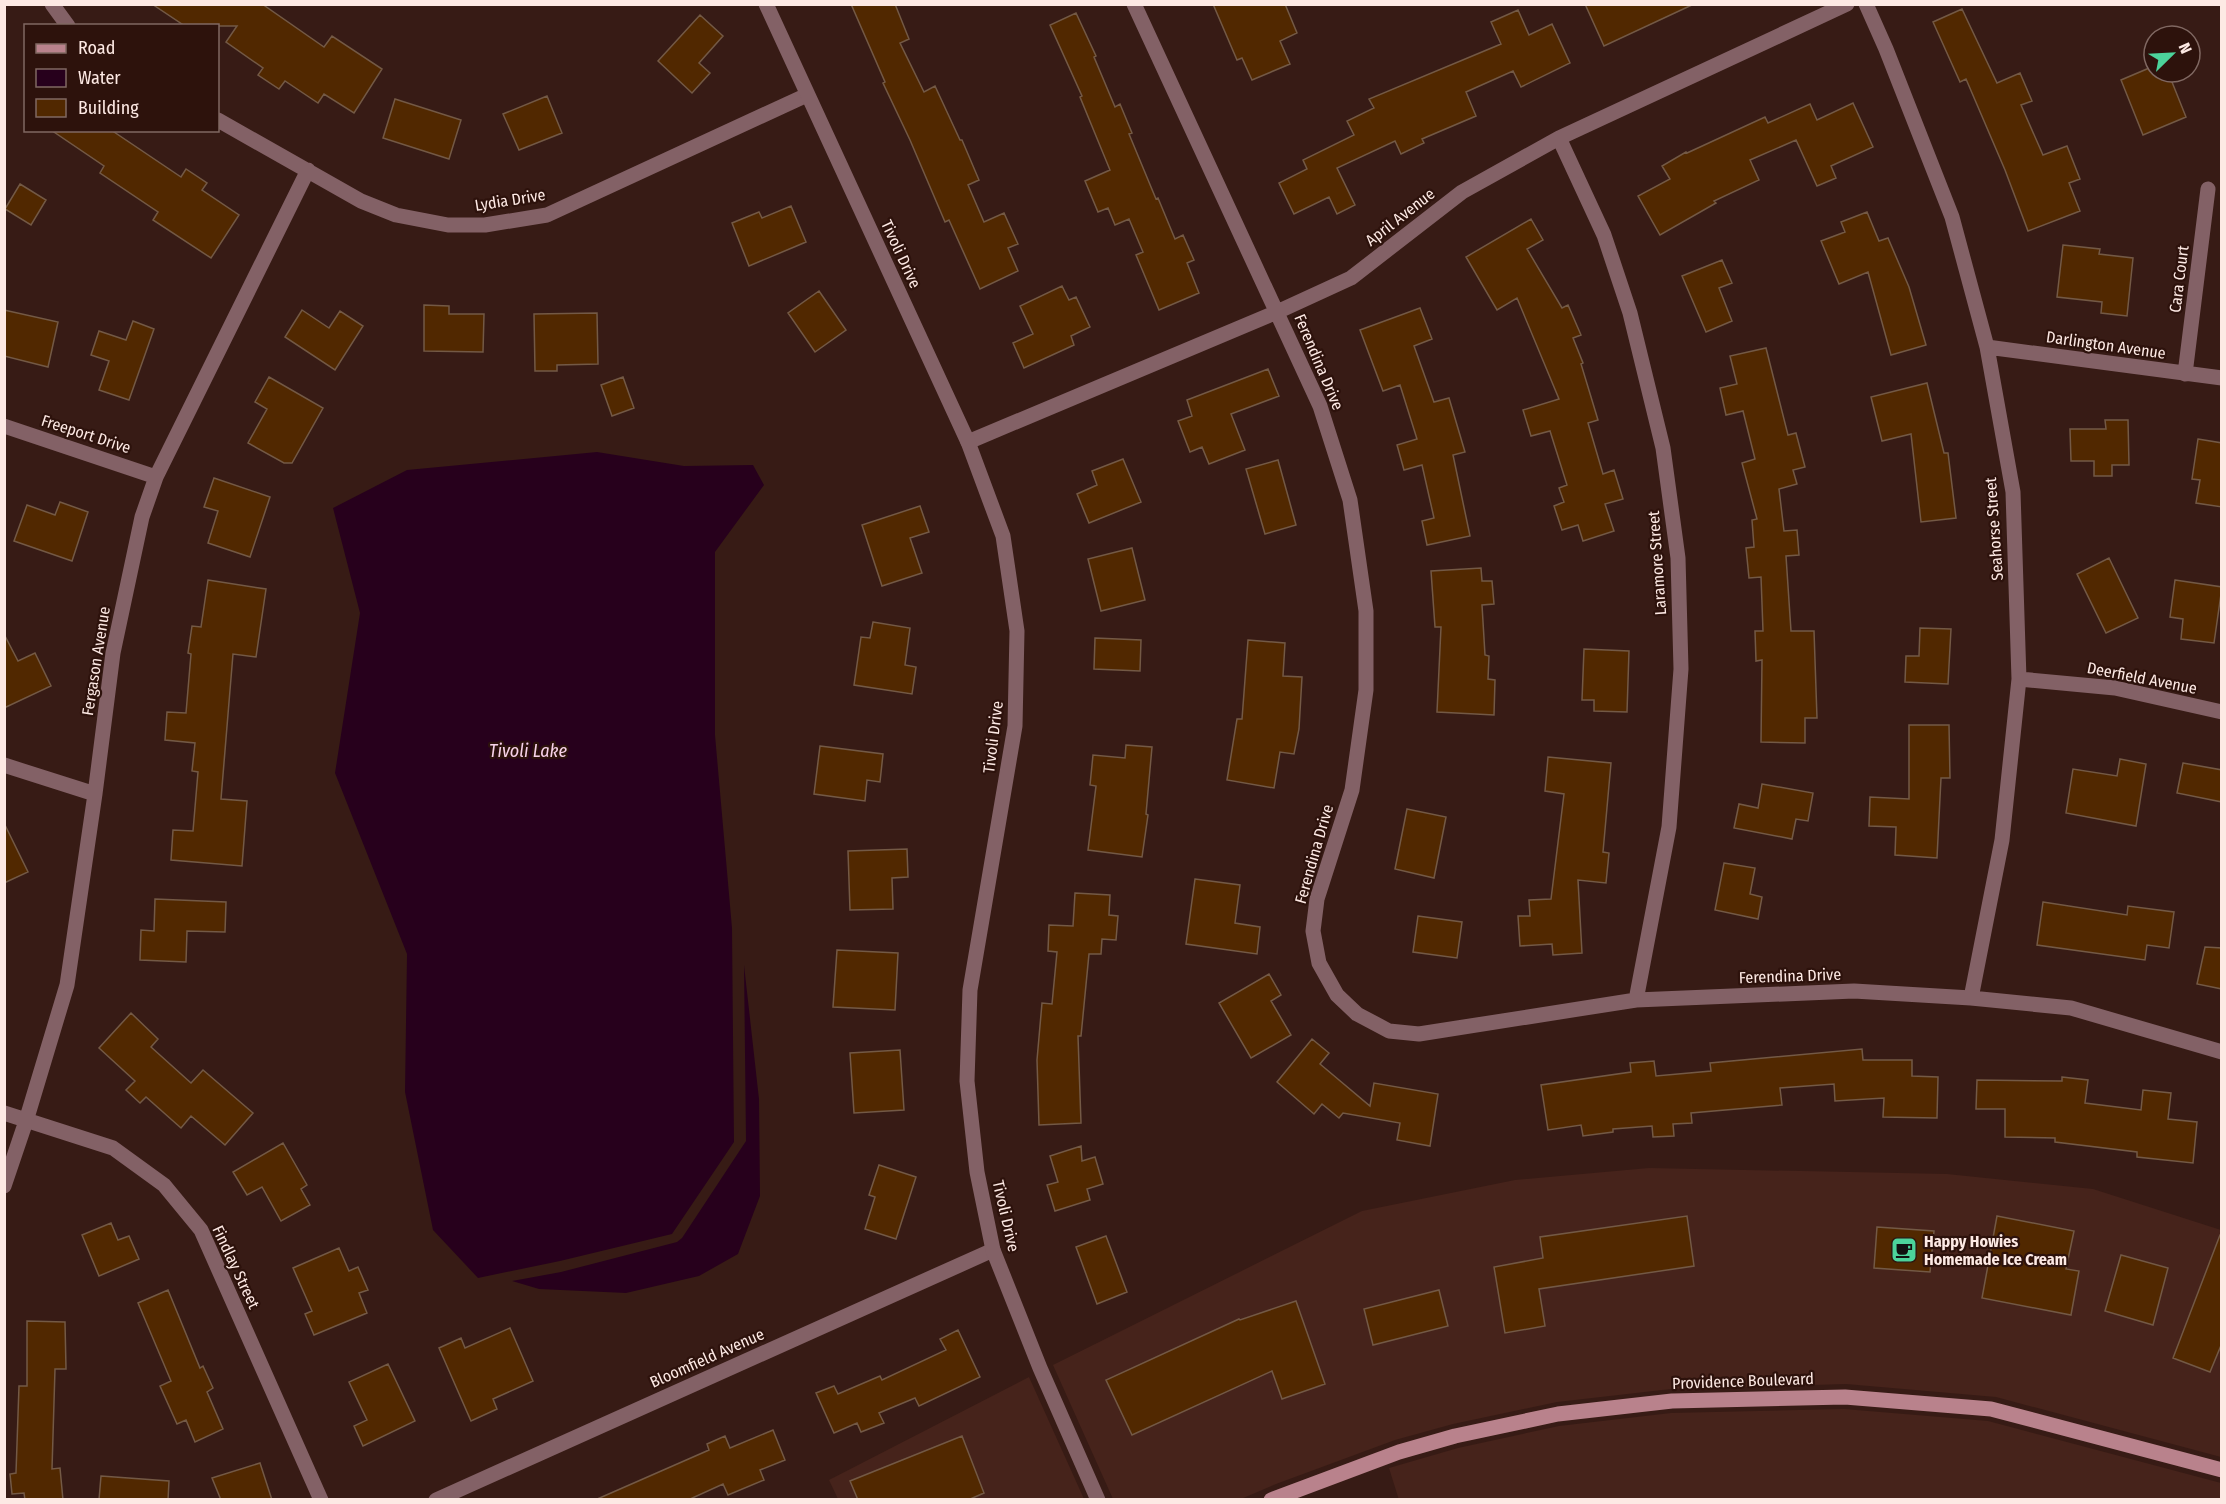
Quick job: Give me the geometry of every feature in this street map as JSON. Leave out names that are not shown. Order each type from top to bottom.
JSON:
[{"type":"main road","name":"Providence Boulevard","points":[[1270,1500],[1399,1452],[1455,1436],[1558,1414],[1672,1401],[1845,1397],[1991,1409],[2222,1470]]},
{"type":"street","points":[[52,4],[67,24]]},
{"type":"street","name":"Tivoli Drive","points":[[766,4],[968,442],[1003,537],[1017,631],[1015,726],[970,990],[968,1081],[977,1172],[993,1250],[1040,1368],[1098,1500]]},
{"type":"street","name":"Ferendina Drive","points":[[1134,4],[1320,406],[1350,500],[1366,611],[1366,690],[1352,790],[1317,899],[1314,931],[1319,963],[1337,995],[1357,1014],[1389,1031],[1419,1034],[1636,1000],[1854,991],[1971,998],[2071,1008],[2222,1052]]},
{"type":"street","name":"April Avenue","points":[[968,442],[1277,312],[1351,278],[1462,192],[1558,138],[1847,4]]},
{"type":"street","name":"Seahorse Street","points":[[1866,4],[1952,217],[1987,347],[2013,492],[2019,679],[2002,840],[1971,998]]},
{"type":"street","name":"Lydia Drive","points":[[219,121],[361,201],[396,214],[448,225],[485,225],[547,215],[807,95]]},
{"type":"street","name":"Laramore Street","points":[[1558,138],[1604,235],[1630,313],[1663,448],[1677,558],[1681,669],[1669,827],[1636,1000]]},
{"type":"street","name":"Fergason Avenue","points":[[4,1186],[67,985],[95,794],[112,653],[142,517],[156,477],[309,170]]},
{"type":"street","name":"Cara Court","points":[[2186,374],[2208,189]]},
{"type":"street","name":"Darlington Avenue","points":[[1987,347],[2222,378]]},
{"type":"street","name":"Freeport Drive","points":[[4,426],[156,477]]},
{"type":"street","name":"Deerfield Avenue","points":[[2019,679],[2115,688],[2222,712]]},
{"type":"street","points":[[4,765],[95,794]]},
{"type":"street","name":"Findlay Street","points":[[4,1113],[113,1148],[164,1185],[201,1230],[321,1500]]},
{"type":"street","name":"Bloomfield Avenue","points":[[436,1500],[993,1250]]},
{"type":"shaded area","points":[[1649,1168],[1947,1174],[2093,1189],[2221,1230],[2221,1457],[1996,1397],[1846,1384],[1671,1389],[1557,1402],[1453,1424],[1395,1440],[1241,1499],[1113,1499],[1053,1365],[1362,1211],[1515,1180]]},
{"type":"shaded area","points":[[1029,1377],[1084,1499],[838,1499],[829,1480]]},
{"type":"shaded area","points":[[1844,1409],[1988,1421],[2221,1483],[2221,1499],[1399,1500],[1389,1468],[1458,1448],[1559,1426],[1671,1413]]},
{"type":"water","name":"Tivoli Lake","points":[[597,452],[684,466],[753,465],[764,485],[715,552],[715,735],[732,928],[734,1142],[672,1234],[478,1278],[433,1230],[405,1092],[407,954],[335,773],[360,613],[333,508],[407,470]]},
{"type":"water","points":[[744,965],[759,1099],[760,1196],[738,1254],[699,1276],[626,1293],[539,1289],[512,1281],[561,1272],[677,1242],[682,1238],[746,1141]]},
{"type":"building","points":[[152,4],[262,4],[324,47],[332,36],[382,69],[354,113],[324,94],[318,103],[285,81],[279,89],[258,75],[263,68],[226,42],[237,26],[182,24]]},
{"type":"building","points":[[851,4],[895,4],[909,39],[900,43],[924,92],[935,86],[962,140],[979,180],[968,185],[984,222],[1004,213],[1018,244],[1008,248],[1018,271],[980,289],[949,220],[945,222],[883,83],[885,82]]},
{"type":"building","points":[[1213,4],[1285,4],[1297,33],[1280,41],[1290,64],[1252,80],[1242,58],[1237,60]]},
{"type":"building","points":[[1585,4],[1694,4],[1604,46]]},
{"type":"building","points":[[1962,9],[1997,83],[2020,73],[2032,101],[2021,105],[2043,155],[2067,146],[2080,179],[2069,183],[2080,211],[2028,231],[1966,79],[1960,82],[1933,22]]},
{"type":"building","points":[[1518,10],[1529,35],[1552,24],[1570,63],[1521,87],[1513,71],[1466,92],[1476,116],[1422,139],[1424,143],[1401,154],[1395,141],[1337,168],[1355,205],[1337,214],[1329,197],[1294,214],[1279,183],[1307,169],[1303,160],[1354,135],[1347,121],[1374,108],[1369,99],[1501,44],[1491,22]]},
{"type":"building","points":[[1076,13],[1096,56],[1094,57],[1115,107],[1120,104],[1132,133],[1129,134],[1175,239],[1183,235],[1194,260],[1187,263],[1199,293],[1159,310],[1136,255],[1143,252],[1129,219],[1115,225],[1108,208],[1098,212],[1085,181],[1110,170],[1080,97],[1082,96],[1050,25]]},
{"type":"building","points":[[700,15],[723,36],[699,63],[710,73],[692,93],[658,61]]},
{"type":"building","points":[[2142,71],[2142,84],[2173,84],[2186,117],[2143,135],[2121,80]]},
{"type":"building","points":[[547,96],[562,133],[519,150],[503,114]]},
{"type":"building","points":[[395,99],[461,120],[449,159],[383,138]]},
{"type":"building","points":[[1853,103],[1873,147],[1831,166],[1836,178],[1817,186],[1796,140],[1750,160],[1759,180],[1714,201],[1716,203],[1660,235],[1638,196],[1670,179],[1662,166],[1686,152],[1765,117],[1768,123],[1810,104],[1817,120]]},
{"type":"building","points":[[54,132],[114,132],[181,177],[186,169],[207,183],[202,190],[239,215],[211,258],[153,220],[158,212],[100,173],[104,166]]},
{"type":"building","points":[[20,184],[46,200],[31,225],[5,209]]},
{"type":"building","points":[[791,206],[806,242],[749,266],[732,223],[759,212],[762,218]]},
{"type":"building","points":[[1867,212],[1879,241],[1888,238],[1909,287],[1926,345],[1891,355],[1868,272],[1839,284],[1821,241],[1845,232],[1841,222]]},
{"type":"building","points":[[1531,219],[1543,240],[1527,249],[1562,308],[1568,305],[1581,335],[1573,338],[1583,363],[1581,364],[1598,420],[1588,423],[1603,474],[1614,470],[1623,499],[1605,504],[1614,531],[1583,541],[1578,525],[1562,530],[1554,506],[1564,502],[1559,488],[1567,485],[1550,431],[1531,436],[1523,410],[1559,399],[1517,298],[1497,310],[1466,257]]},
{"type":"building","points":[[2063,245],[2100,249],[2099,254],[2133,258],[2127,316],[2101,313],[2102,302],[2057,297]]},
{"type":"building","points":[[1722,260],[1732,283],[1719,288],[1732,321],[1706,332],[1682,276]]},
{"type":"building","points":[[1062,286],[1069,300],[1076,297],[1090,327],[1071,336],[1074,345],[1024,368],[1013,343],[1033,334],[1020,306]]},
{"type":"building","points":[[819,291],[846,330],[815,352],[788,313]]},
{"type":"building","points":[[424,305],[449,306],[449,314],[484,314],[483,352],[424,351]]},
{"type":"building","points":[[1420,308],[1432,339],[1414,346],[1434,402],[1449,398],[1465,452],[1453,455],[1470,536],[1427,545],[1422,521],[1434,518],[1422,465],[1404,470],[1397,445],[1417,439],[1400,385],[1383,391],[1360,330]]},
{"type":"building","points":[[4,310],[58,322],[48,367],[4,356]]},
{"type":"building","points":[[302,310],[329,328],[340,311],[363,326],[335,370],[285,337]]},
{"type":"building","points":[[597,313],[598,364],[557,365],[557,371],[535,371],[534,314]]},
{"type":"building","points":[[133,321],[154,329],[129,400],[99,390],[109,361],[91,355],[99,331],[126,340]]},
{"type":"building","points":[[1766,348],[1788,435],[1796,433],[1805,467],[1793,470],[1797,484],[1779,489],[1784,531],[1797,530],[1799,555],[1786,556],[1791,631],[1814,631],[1817,718],[1805,718],[1805,743],[1761,742],[1762,660],[1756,661],[1755,631],[1763,631],[1761,577],[1749,578],[1746,548],[1754,547],[1752,520],[1757,519],[1742,463],[1755,459],[1743,411],[1726,415],[1720,388],[1737,384],[1730,356]]},
{"type":"building","points":[[1268,369],[1279,396],[1231,414],[1245,450],[1209,464],[1202,447],[1190,452],[1178,421],[1192,416],[1187,400]]},
{"type":"building","points":[[269,377],[323,408],[292,463],[284,463],[248,443],[267,409],[255,402]]},
{"type":"building","points":[[623,377],[634,408],[612,416],[601,385]]},
{"type":"building","points":[[1927,383],[1944,453],[1948,453],[1956,518],[1921,522],[1911,434],[1882,441],[1871,397]]},
{"type":"building","points":[[2105,420],[2128,420],[2129,465],[2112,465],[2112,476],[2094,476],[2094,461],[2071,461],[2070,429],[2106,429]]},
{"type":"building","points":[[2198,439],[2222,443],[2222,507],[2196,503],[2200,480],[2192,479]]},
{"type":"building","points":[[1123,459],[1141,502],[1089,523],[1077,494],[1097,485],[1092,471]]},
{"type":"building","points":[[1278,460],[1296,525],[1265,534],[1246,469]]},
{"type":"building","points":[[214,478],[270,497],[250,557],[208,543],[218,511],[204,507]]},
{"type":"building","points":[[60,502],[88,512],[72,561],[14,541],[27,505],[55,515]]},
{"type":"building","points":[[920,506],[929,532],[910,538],[922,573],[882,586],[862,525]]},
{"type":"building","points":[[1132,548],[1145,600],[1101,611],[1088,559]]},
{"type":"building","points":[[2109,558],[2138,618],[2106,633],[2077,574]]},
{"type":"building","points":[[1481,568],[1482,581],[1492,581],[1494,604],[1482,605],[1485,655],[1489,656],[1488,679],[1495,680],[1494,715],[1437,712],[1441,627],[1435,627],[1431,571]]},
{"type":"building","points":[[208,580],[266,589],[256,657],[233,654],[221,799],[247,801],[242,866],[171,860],[173,830],[193,831],[198,772],[192,771],[195,743],[165,740],[167,712],[186,713],[191,654],[188,653],[192,626],[201,627]]},
{"type":"building","points":[[2175,580],[2222,587],[2214,643],[2181,639],[2183,619],[2170,617]]},
{"type":"building","points":[[873,622],[910,628],[905,665],[916,667],[912,694],[854,685],[861,637],[870,638]]},
{"type":"building","points":[[1920,628],[1951,629],[1948,684],[1905,682],[1906,656],[1919,656]]},
{"type":"building","points":[[4,634],[18,661],[35,653],[51,686],[4,708]]},
{"type":"building","points":[[1095,638],[1141,640],[1140,671],[1094,669]]},
{"type":"building","points":[[1248,640],[1285,643],[1283,676],[1302,677],[1299,729],[1294,754],[1280,752],[1274,788],[1227,780],[1237,719],[1242,719]]},
{"type":"building","points":[[1584,649],[1629,651],[1627,712],[1594,711],[1594,700],[1582,700]]},
{"type":"building","points":[[1909,725],[1949,725],[1950,778],[1941,778],[1937,858],[1895,855],[1896,827],[1869,826],[1870,797],[1909,799]]},
{"type":"building","points":[[1126,745],[1152,747],[1146,814],[1148,815],[1142,857],[1088,850],[1096,786],[1090,785],[1093,755],[1125,758]]},
{"type":"building","points":[[820,746],[883,754],[880,782],[867,780],[865,801],[814,794]]},
{"type":"building","points":[[1548,757],[1611,763],[1603,852],[1609,853],[1606,883],[1578,880],[1582,953],[1553,955],[1552,944],[1520,946],[1518,916],[1530,916],[1529,900],[1551,899],[1564,794],[1545,791]]},
{"type":"building","points":[[2120,759],[2146,764],[2136,826],[2066,813],[2073,769],[2117,776]]},
{"type":"building","points":[[2183,763],[2222,770],[2222,802],[2177,793]]},
{"type":"building","points":[[1762,784],[1813,793],[1808,821],[1796,819],[1792,839],[1734,828],[1739,804],[1758,808]]},
{"type":"building","points":[[1407,809],[1446,817],[1434,878],[1395,869]]},
{"type":"building","points":[[4,823],[28,872],[4,883]]},
{"type":"building","points":[[907,849],[908,877],[892,878],[893,909],[850,910],[848,851]]},
{"type":"building","points":[[1724,863],[1755,868],[1750,894],[1762,897],[1758,919],[1715,910]]},
{"type":"building","points":[[1195,879],[1240,885],[1235,923],[1260,927],[1257,954],[1186,944]]},
{"type":"building","points":[[1075,893],[1110,895],[1109,915],[1118,916],[1116,940],[1102,939],[1101,954],[1089,954],[1081,1036],[1078,1036],[1081,1123],[1039,1125],[1037,1060],[1042,1003],[1052,1004],[1057,952],[1048,951],[1049,925],[1073,926]]},
{"type":"building","points":[[155,899],[226,902],[225,932],[187,931],[186,962],[140,960],[141,930],[154,931]]},
{"type":"building","points":[[2043,902],[2127,915],[2128,906],[2174,912],[2169,948],[2147,945],[2145,960],[2037,945]]},
{"type":"building","points":[[1418,916],[1462,922],[1457,958],[1413,952]]},
{"type":"building","points":[[2205,947],[2222,948],[2222,989],[2197,984]]},
{"type":"building","points":[[837,950],[898,953],[895,1010],[833,1007]]},
{"type":"building","points":[[1269,974],[1281,995],[1271,1001],[1291,1035],[1251,1058],[1219,1003]]},
{"type":"building","points":[[131,1013],[158,1039],[151,1047],[191,1083],[203,1070],[253,1113],[225,1145],[191,1116],[181,1128],[146,1097],[140,1103],[126,1090],[135,1081],[99,1048]]},
{"type":"building","points":[[1312,1039],[1329,1053],[1320,1064],[1370,1106],[1374,1083],[1438,1094],[1430,1146],[1397,1140],[1400,1123],[1343,1113],[1339,1118],[1322,1104],[1314,1114],[1277,1082]]},
{"type":"building","points":[[1862,1049],[1863,1060],[1912,1060],[1912,1076],[1938,1077],[1937,1118],[1883,1117],[1884,1098],[1835,1101],[1834,1084],[1780,1088],[1782,1105],[1691,1113],[1692,1123],[1673,1124],[1674,1136],[1653,1137],[1652,1126],[1613,1129],[1613,1132],[1583,1136],[1581,1125],[1548,1130],[1541,1085],[1631,1072],[1630,1063],[1654,1061],[1656,1076],[1711,1071],[1710,1063]]},
{"type":"building","points":[[900,1050],[904,1110],[854,1113],[850,1053]]},
{"type":"building","points":[[2062,1077],[2088,1080],[2085,1103],[2141,1110],[2143,1090],[2171,1093],[2168,1119],[2197,1122],[2193,1163],[2137,1157],[2137,1152],[2055,1142],[2055,1138],[2005,1137],[2005,1109],[1976,1109],[1977,1080],[2062,1081]]},
{"type":"building","points":[[283,1143],[307,1185],[301,1189],[310,1205],[281,1221],[262,1187],[247,1195],[233,1172]]},
{"type":"building","points":[[1081,1146],[1082,1161],[1095,1157],[1103,1184],[1087,1189],[1090,1200],[1055,1211],[1047,1185],[1058,1182],[1050,1156]]},
{"type":"building","points":[[879,1165],[916,1177],[896,1239],[865,1229],[875,1197],[869,1195]]},
{"type":"building","points":[[1687,1216],[1694,1266],[1539,1289],[1545,1326],[1505,1333],[1494,1267],[1543,1258],[1540,1237]]},
{"type":"building","points":[[1997,1216],[2074,1231],[2066,1269],[2079,1271],[2071,1315],[1982,1298]]},
{"type":"building","points":[[111,1223],[118,1240],[129,1236],[139,1259],[99,1276],[82,1235]]},
{"type":"building","name":"Happy Howies Homemade Ice Cream","points":[[1877,1227],[1934,1231],[1930,1272],[1874,1268]]},
{"type":"building","points":[[2220,1235],[2222,1235],[2222,1343],[2210,1372],[2173,1358]]},
{"type":"building","points":[[1106,1236],[1127,1292],[1097,1304],[1076,1247]]},
{"type":"building","points":[[339,1248],[349,1271],[358,1267],[368,1290],[359,1293],[367,1313],[314,1335],[305,1314],[312,1311],[293,1268]]},
{"type":"building","points":[[2121,1255],[2168,1268],[2153,1325],[2105,1311]]},
{"type":"building","points":[[168,1290],[200,1368],[203,1366],[213,1388],[207,1392],[223,1429],[195,1442],[186,1420],[177,1424],[160,1386],[171,1381],[138,1303]]},
{"type":"building","points":[[1439,1290],[1448,1326],[1373,1345],[1364,1309]]},
{"type":"building","points":[[1296,1301],[1325,1384],[1282,1399],[1272,1371],[1132,1435],[1106,1380],[1239,1319]]},
{"type":"building","points":[[27,1321],[65,1322],[66,1369],[55,1369],[52,1469],[60,1468],[63,1500],[25,1500],[24,1493],[12,1494],[10,1474],[16,1473],[19,1386],[27,1386]]},
{"type":"building","points":[[510,1328],[533,1381],[493,1399],[497,1409],[471,1421],[439,1348],[461,1338],[465,1348]]},
{"type":"building","points":[[958,1330],[980,1377],[919,1406],[915,1398],[879,1413],[884,1423],[861,1432],[857,1423],[834,1433],[816,1393],[834,1386],[838,1394],[880,1376],[882,1380],[946,1350],[940,1339]]},
{"type":"building","points":[[388,1364],[415,1421],[363,1446],[354,1426],[367,1420],[349,1382]]},
{"type":"building","points":[[773,1430],[785,1460],[760,1470],[764,1480],[728,1495],[723,1484],[688,1500],[595,1500],[709,1450],[707,1444],[725,1436],[730,1448]]},
{"type":"building","points":[[962,1436],[984,1493],[968,1500],[858,1500],[850,1481]]},
{"type":"building","points":[[260,1463],[272,1500],[221,1500],[212,1478]]},
{"type":"building","points":[[101,1476],[169,1481],[168,1500],[99,1500]]},
{"type":"place","name":"Happy Howies Homemade Ice Cream","points":[[1904,1250]]}]
